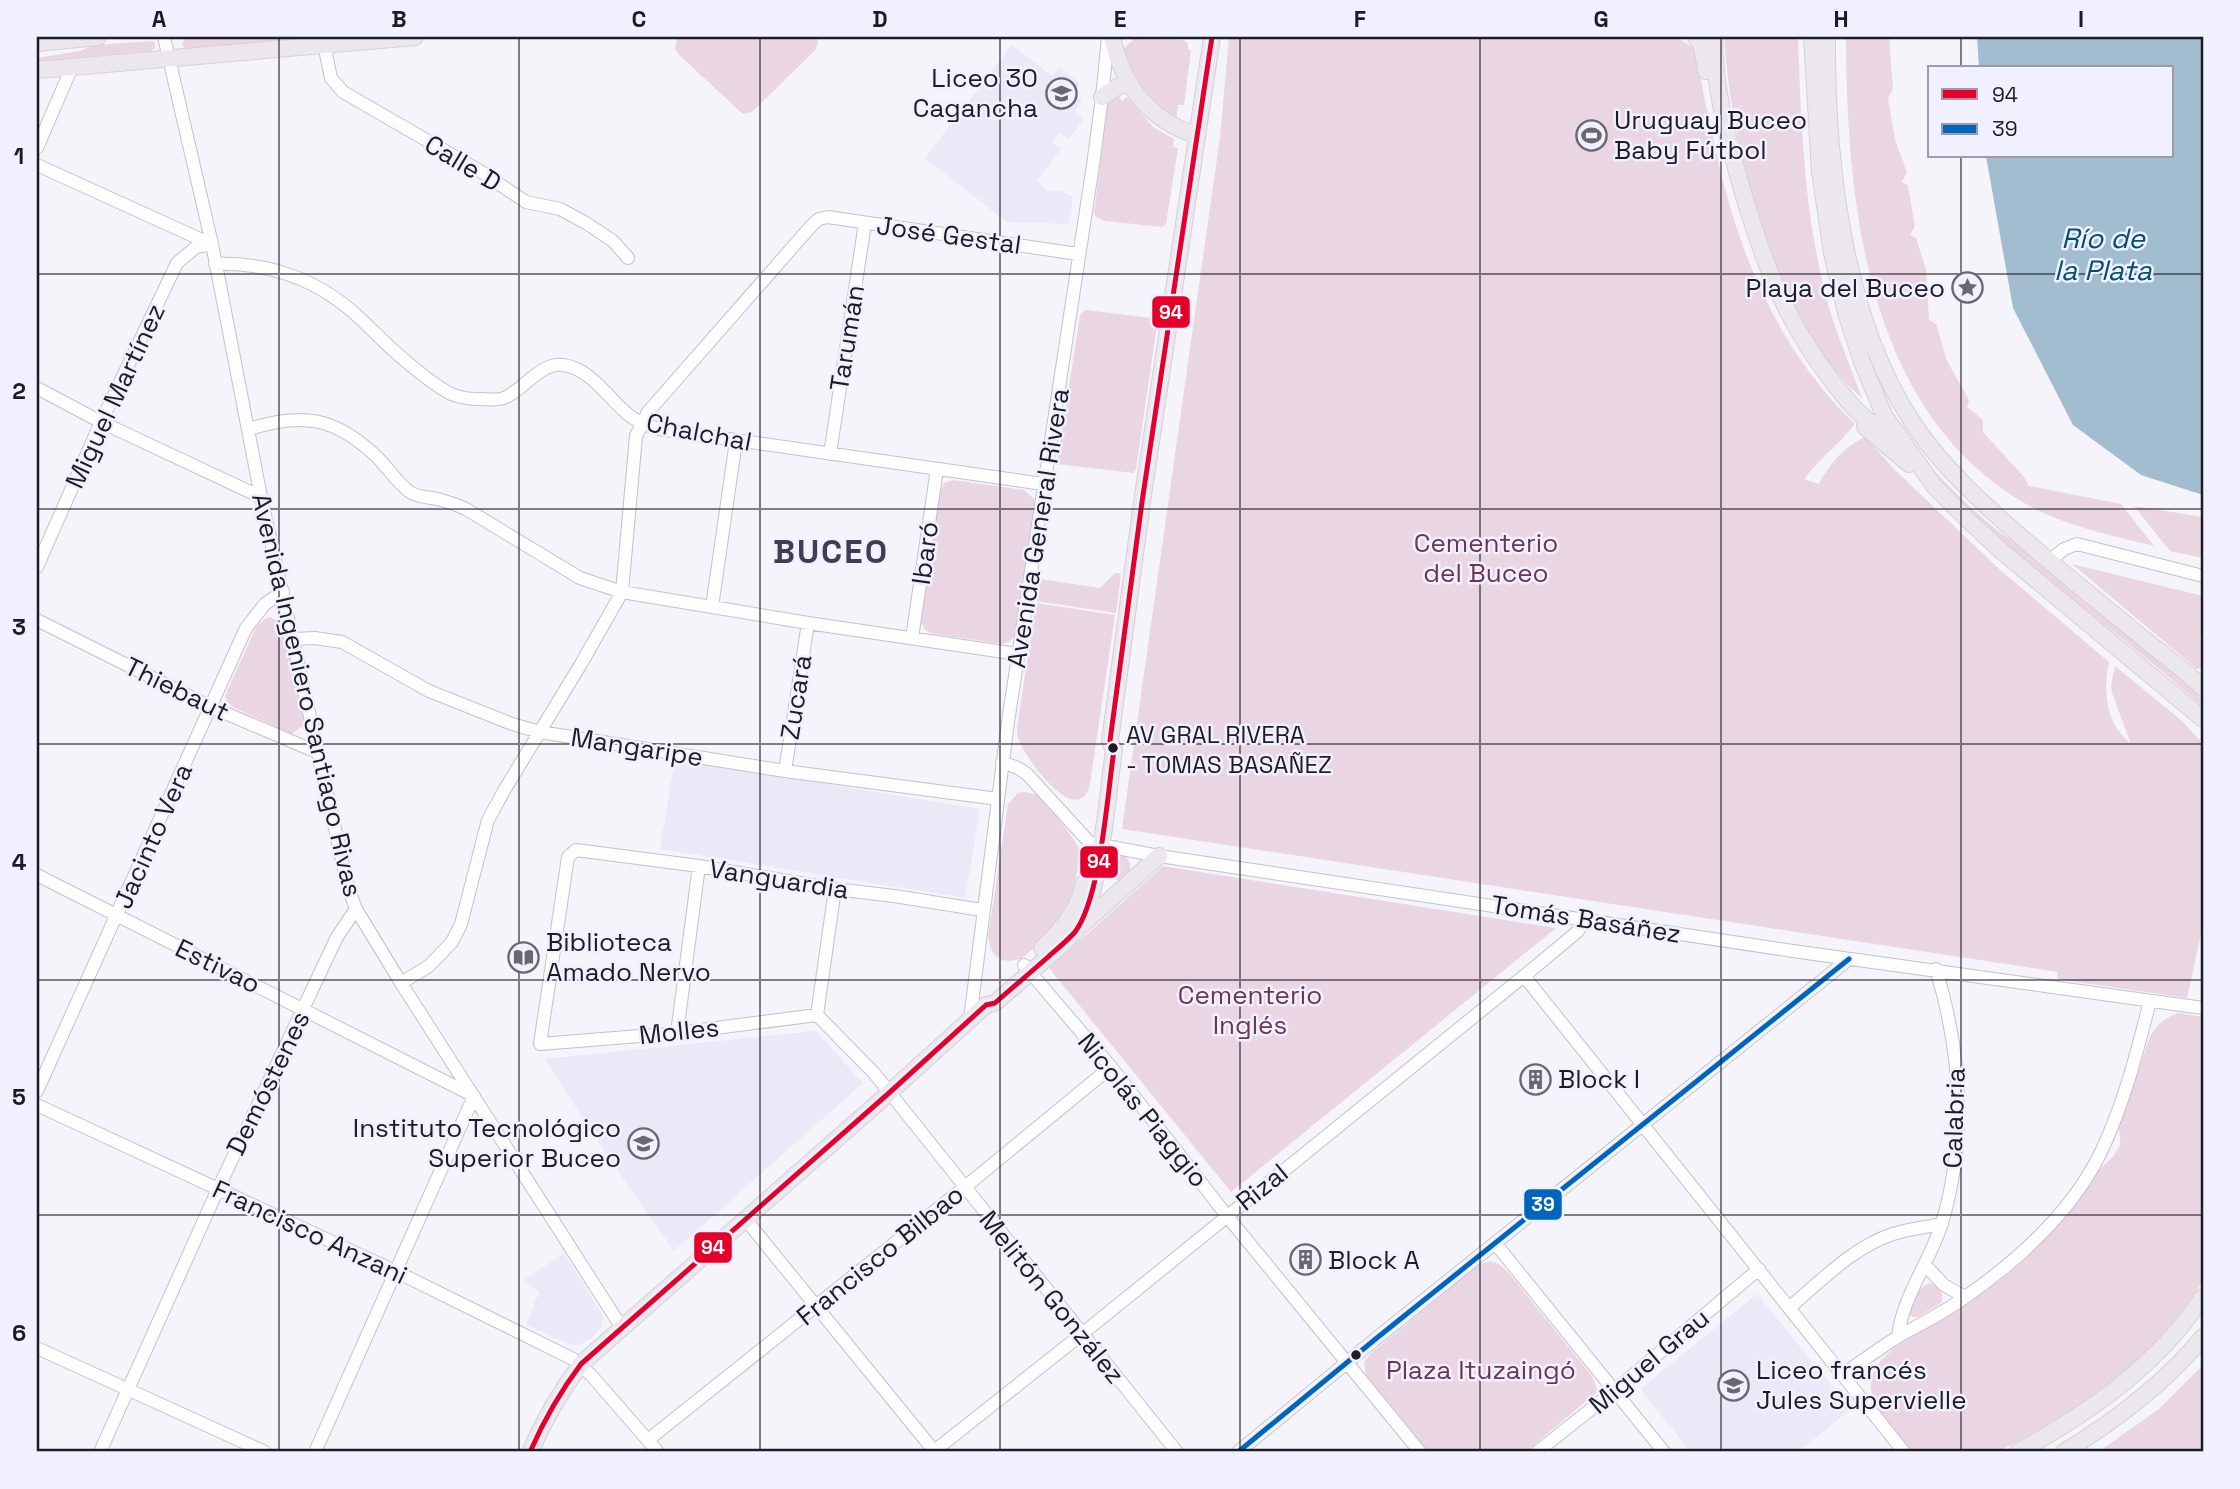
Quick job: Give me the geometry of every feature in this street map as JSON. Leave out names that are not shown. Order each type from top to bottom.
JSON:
[{"type":"main road","points":[[37,43],[98,37]]},
{"type":"main road","points":[[37,70],[415,37]]},
{"type":"main road","points":[[1110,37],[1130,84],[1139,98],[1163,122],[1196,135]]},
{"type":"main road","points":[[1076,930],[1093,892],[1103,750],[1110,741],[1144,489],[1212,37]]},
{"type":"main road","points":[[1696,37],[1702,46],[1714,114],[1745,229],[1764,281],[1788,331],[1810,362],[1850,412],[1935,486],[1999,549],[2203,719]]},
{"type":"main road","points":[[1714,37],[1719,99],[1753,228],[1781,300],[1813,356],[1842,394],[1869,421],[1880,429],[1914,442],[1978,512],[2018,535]]},
{"type":"main road","points":[[1812,37],[1820,172],[1846,313],[1877,401],[1895,433],[1935,486]]},
{"type":"main road","points":[[1827,37],[1829,101],[1840,216],[1854,283],[1883,367],[1912,422],[1944,461],[2018,535],[2203,688]]},
{"type":"main road","points":[[1102,97],[1119,86],[1130,84]]},
{"type":"main road","points":[[1027,968],[1055,936],[1075,907],[1083,889],[1095,844]]},
{"type":"main road","points":[[530,1452],[559,1393],[581,1364],[889,1093],[986,1005],[989,995],[1076,930],[1159,856]]},
{"type":"main road","points":[[2018,1452],[2073,1421],[2135,1375],[2172,1338],[2203,1297]]},
{"type":"main road","points":[[2064,1452],[2138,1400],[2177,1366],[2203,1337]]},
{"type":"street","name":"Avenida Ingeniero Santiago Rivas","points":[[164,37],[212,244],[261,497],[348,887],[356,909],[401,983],[622,1328]]},
{"type":"street","name":"Avenida General Rivera","points":[[970,1019],[1002,762],[1110,37]]},
{"type":"street","name":"Calle D","points":[[324,44],[331,78],[342,92],[480,171],[526,202],[560,209],[586,223],[613,240],[628,258]]},
{"type":"street","points":[[37,148],[72,67]]},
{"type":"street","points":[[37,165],[212,244]]},
{"type":"street","name":"José Gestal","points":[[641,423],[758,285],[820,219],[1078,254]]},
{"type":"street","name":"Tarumán","points":[[830,454],[865,223]]},
{"type":"street","name":"Miguel Martínez","points":[[37,567],[101,422],[177,263],[196,247],[212,244]]},
{"type":"street","name":"Chalchal","points":[[215,264],[257,266],[298,276],[316,285],[354,313],[422,374],[453,395],[472,399],[502,399],[547,367],[564,365],[584,374],[629,415],[641,423],[659,429],[1043,484]]},
{"type":"street","points":[[37,388],[101,422],[261,497]]},
{"type":"street","points":[[249,429],[293,419],[334,426],[348,433],[370,451],[412,494],[446,501],[466,509],[580,578],[622,592],[1018,654]]},
{"type":"street","points":[[401,983],[437,959],[452,942],[488,820],[622,592],[636,436],[641,423]]},
{"type":"street","points":[[712,607],[736,441]]},
{"type":"street","name":"Ibaró","points":[[912,638],[937,469]]},
{"type":"street","points":[[2049,561],[2064,549],[2077,544],[2203,576]]},
{"type":"street","name":"Jacinto Vera","points":[[37,1091],[251,620],[265,604],[284,592]]},
{"type":"street","name":"Thiebaut","points":[[37,620],[211,707],[319,753]]},
{"type":"street","name":"Zucará","points":[[785,771],[808,623]]},
{"type":"street","name":"Mangaripe","points":[[294,639],[315,638],[342,642],[429,691],[512,724],[540,732],[785,771],[998,799]]},
{"type":"street","points":[[1002,762],[1027,775],[1095,844]]},
{"type":"street","name":"Tomás Basáñez","points":[[1095,844],[1159,856],[2203,1008]]},
{"type":"street","name":"Vanguardia","points":[[540,1044],[568,857],[576,850],[699,866],[835,890],[894,895],[982,909]]},
{"type":"street","points":[[677,1033],[699,866]]},
{"type":"street","name":"Estivao","points":[[37,875],[474,1096]]},
{"type":"street","points":[[817,1015],[835,890]]},
{"type":"street","name":"Demóstenes","points":[[100,1452],[218,1189],[337,937],[356,909]]},
{"type":"street","name":"Rizal","points":[[934,1452],[1524,976],[1577,932],[1587,919]]},
{"type":"street","points":[[1238,1452],[1849,958]]},
{"type":"street","name":"Nicolás Piaggio","points":[[1027,968],[1111,1067],[1227,1216],[1420,1452]]},
{"type":"street","name":"Calabria","points":[[1898,1337],[1900,1318],[1942,1224],[1955,1155],[1959,1087],[1950,1021],[1936,969]]},
{"type":"street","points":[[1524,976],[1904,1452]]},
{"type":"street","points":[[1842,1375],[1898,1337],[1965,1297],[2021,1254],[2073,1196],[2100,1154],[2115,1120],[2134,1067],[2150,1000]]},
{"type":"street","name":"Molles","points":[[540,1044],[677,1033],[817,1015]]},
{"type":"street","name":"Melitón González","points":[[817,1015],[874,1073],[1177,1452]]},
{"type":"street","name":"Francisco Bilbao","points":[[648,1440],[1111,1067]]},
{"type":"street","points":[[314,1452],[474,1096]]},
{"type":"street","name":"Francisco Anzani","points":[[37,1105],[395,1271],[581,1364]]},
{"type":"street","points":[[747,1220],[934,1452]]},
{"type":"street","points":[[1790,1307],[1847,1259],[1871,1244],[1893,1234],[1942,1224]]},
{"type":"street","points":[[1495,1243],[1664,1452]]},
{"type":"street","points":[[1925,1265],[1944,1285],[1965,1297]]},
{"type":"street","name":"Miguel Grau","points":[[1537,1452],[1759,1269]]},
{"type":"street","points":[[37,1348],[265,1452]]},
{"type":"street","points":[[581,1364],[658,1452]]},
{"type":"shaded area","points":[[1012,45],[1052,76],[1060,67],[1080,83],[1073,93],[1082,101],[1075,111],[1084,119],[1068,139],[1059,132],[1052,142],[1061,149],[1037,180],[1046,190],[1061,191],[1073,197],[1069,224],[1007,222],[925,158]]},
{"type":"shaded area","points":[[675,759],[980,809],[965,898],[660,849]]},
{"type":"shaded area","points":[[816,1031],[863,1083],[674,1251],[606,1154],[545,1059]]},
{"type":"shaded area","points":[[564,1253],[603,1318],[601,1328],[590,1339],[577,1346],[526,1325],[539,1292],[524,1280]]},
{"type":"shaded area","points":[[1757,1294],[1851,1409],[1798,1452],[1691,1452],[1640,1389]]},
{"type":"green space","points":[[187,37],[313,37],[187,49],[182,43]]},
{"type":"green space","points":[[677,37],[817,37],[818,43],[815,50],[752,112],[743,114],[679,55],[675,50]]},
{"type":"green space","name":"Cementerio del Buceo","points":[[1229,37],[1664,37],[1679,39],[1694,48],[1723,181],[1747,258],[1781,329],[1803,363],[1855,424],[1804,479],[1819,484],[1838,457],[1865,437],[1894,469],[1998,568],[2109,662],[2106,687],[2112,720],[2131,744],[2112,693],[2115,666],[2181,720],[2203,744],[2203,925],[2187,998],[2057,979],[2058,972],[1122,829],[1220,137]]},
{"type":"green space","points":[[1724,37],[1798,37],[1802,135],[1813,233],[1830,310],[1862,398],[1831,365],[1804,325],[1781,280],[1748,181],[1736,130]]},
{"type":"green space","points":[[1846,37],[1889,37],[1893,89],[1888,98],[1895,140],[1907,172],[1902,182],[1908,186],[1915,226],[1910,235],[1916,238],[1926,269],[1929,320],[1936,324],[1947,361],[1969,400],[1967,407],[1983,420],[1983,432],[2029,486],[2121,504],[2154,546],[2080,527],[2037,510],[1980,471],[1936,423],[1902,366],[1878,304],[1862,238],[1852,171]]},
{"type":"green space","points":[[1134,39],[1183,40],[1188,43],[1188,49],[1191,50],[1184,105],[1178,105],[1176,122],[1149,98],[1131,69],[1120,47],[1123,49]]},
{"type":"green space","points":[[152,41],[155,48],[151,51],[37,61],[37,58],[80,51],[95,45]]},
{"type":"green space","points":[[1116,92],[1122,101],[1127,97],[1153,127],[1174,139],[1173,147],[1178,148],[1166,224],[1162,227],[1105,221],[1094,213],[1108,100]]},
{"type":"green space","points":[[1087,310],[1150,318],[1157,325],[1136,469],[1133,473],[1057,464],[1080,316]]},
{"type":"green space","points":[[1923,459],[1984,519],[2180,678],[2203,700],[2203,707],[2016,552],[1954,496]]},
{"type":"green space","points":[[953,480],[1024,490],[1034,499],[1017,633],[1009,642],[1002,644],[934,634],[924,628],[921,621],[940,492],[944,483]]},
{"type":"green space","points":[[2134,506],[2203,517],[2203,558],[2170,551]]},
{"type":"green space","points":[[2072,564],[2203,596],[2201,668],[2197,669]]},
{"type":"green space","points":[[1115,573],[1121,575],[1116,613],[1036,601],[1040,579],[1100,588]]},
{"type":"green space","points":[[1036,603],[1115,615],[1090,784],[1084,797],[1075,800],[1064,796],[1040,774],[1018,738],[1017,727]]},
{"type":"green space","points":[[270,617],[281,623],[286,632],[305,718],[303,726],[291,734],[237,709],[228,703],[225,696],[256,627]]},
{"type":"green space","points":[[1018,793],[1039,795],[1054,812],[1078,846],[1080,857],[1072,896],[1065,912],[1040,943],[1021,959],[1011,961],[1002,960],[995,955],[988,937],[1008,804]]},
{"type":"green space","points":[[1117,854],[1126,858],[1130,867],[1126,876],[1117,880],[1108,876],[1104,867],[1108,858]]},
{"type":"green space","name":"Cementerio Inglés","points":[[1163,866],[1556,928],[1231,1192],[1049,968]]},
{"type":"green space","points":[[2178,1013],[2203,1017],[2203,1281],[2177,1320],[2146,1354],[2115,1380],[2055,1422],[1997,1452],[1913,1452],[1886,1421],[1875,1403],[1871,1386],[1879,1363],[1896,1347],[2005,1277],[2046,1236],[2089,1180],[2118,1149],[2119,1128],[2150,1036],[2162,1022]]},
{"type":"green space","name":"Plaza Ituzaingó","points":[[1490,1261],[1499,1264],[1508,1272],[1592,1376],[1597,1388],[1596,1393],[1525,1452],[1429,1452],[1366,1375],[1364,1362],[1370,1354],[1478,1265]]},
{"type":"green space","points":[[1930,1283],[1940,1290],[1941,1303],[1918,1317],[1913,1317],[1909,1314],[1913,1300],[1922,1288]]},
{"type":"green space","points":[[2203,1365],[2203,1452],[2098,1452],[2159,1409]]},
{"type":"water","name":"Río de la Plata","points":[[1977,37],[2203,37],[2203,495],[2141,475],[2073,425],[2013,308],[1986,158],[2174,158],[2174,66],[1979,66]]},
{"type":"transit line","name":"94","points":[[530,1452],[553,1406],[581,1364],[986,1005],[995,1003],[1062,945],[1075,932],[1084,916],[1102,845],[1114,750],[1110,741],[1142,502],[1212,37]]},
{"type":"transit line","name":"39","points":[[1238,1452],[1849,959]]},
{"type":"place","name":"Liceo 30 Cagancha","points":[[1061,93]]},
{"type":"place","name":"Uruguay Buceo Baby Fútbol","points":[[1591,135]]},
{"type":"place","name":"Playa del Buceo","points":[[1968,288]]},
{"type":"place","name":"AV GRAL RIVERA - TOMAS BASAÑEZ","points":[[1113,748]]},
{"type":"place","name":"Biblioteca Amado Nervo","points":[[523,957]]},
{"type":"place","name":"Block I","points":[[1535,1079]]},
{"type":"place","name":"Instituto Tecnológico Superior Buceo","points":[[644,1143]]},
{"type":"place","name":"Block A","points":[[1305,1260]]},
{"type":"place","name":"Liceo francés Jules Supervielle","points":[[1733,1385]]},
{"type":"district","name":"BUCEO","points":[[831,552]]}]
